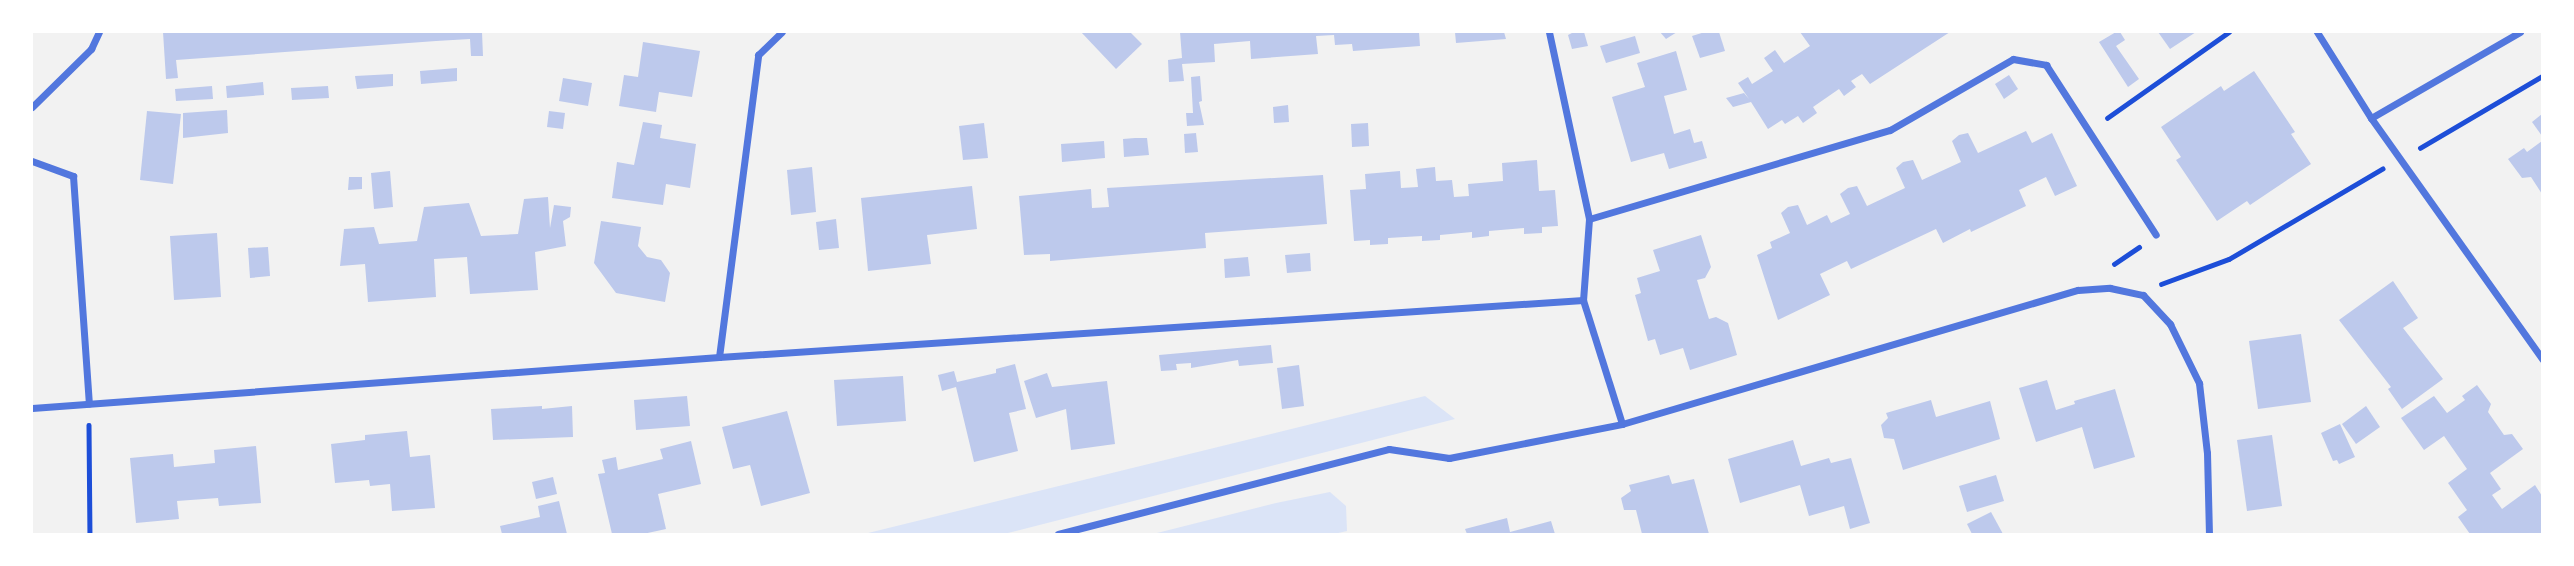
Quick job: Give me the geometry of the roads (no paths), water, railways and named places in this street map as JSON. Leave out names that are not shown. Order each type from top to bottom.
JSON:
[{"type":"street","points":[[32,107],[92,49],[99,32]]},
{"type":"street","points":[[719,358],[758,55],[782,32]]},
{"type":"street","points":[[1549,32],[1589,219],[1583,300],[1622,424]]},
{"type":"street","points":[[2317,32],[2371,118],[2543,359]]},
{"type":"street","points":[[2371,118],[2521,32]]},
{"type":"street","points":[[1589,219],[1890,130],[2013,59],[2046,65],[2157,234]]},
{"type":"street","points":[[32,161],[73,176],[89,403]]},
{"type":"street","points":[[1058,534],[1389,449],[1449,458],[1622,424],[2078,290],[2109,288],[2143,295],[2170,324],[2199,383],[2207,453],[2209,534]]},
{"type":"street","points":[[32,408],[719,358],[1583,300]]}]
